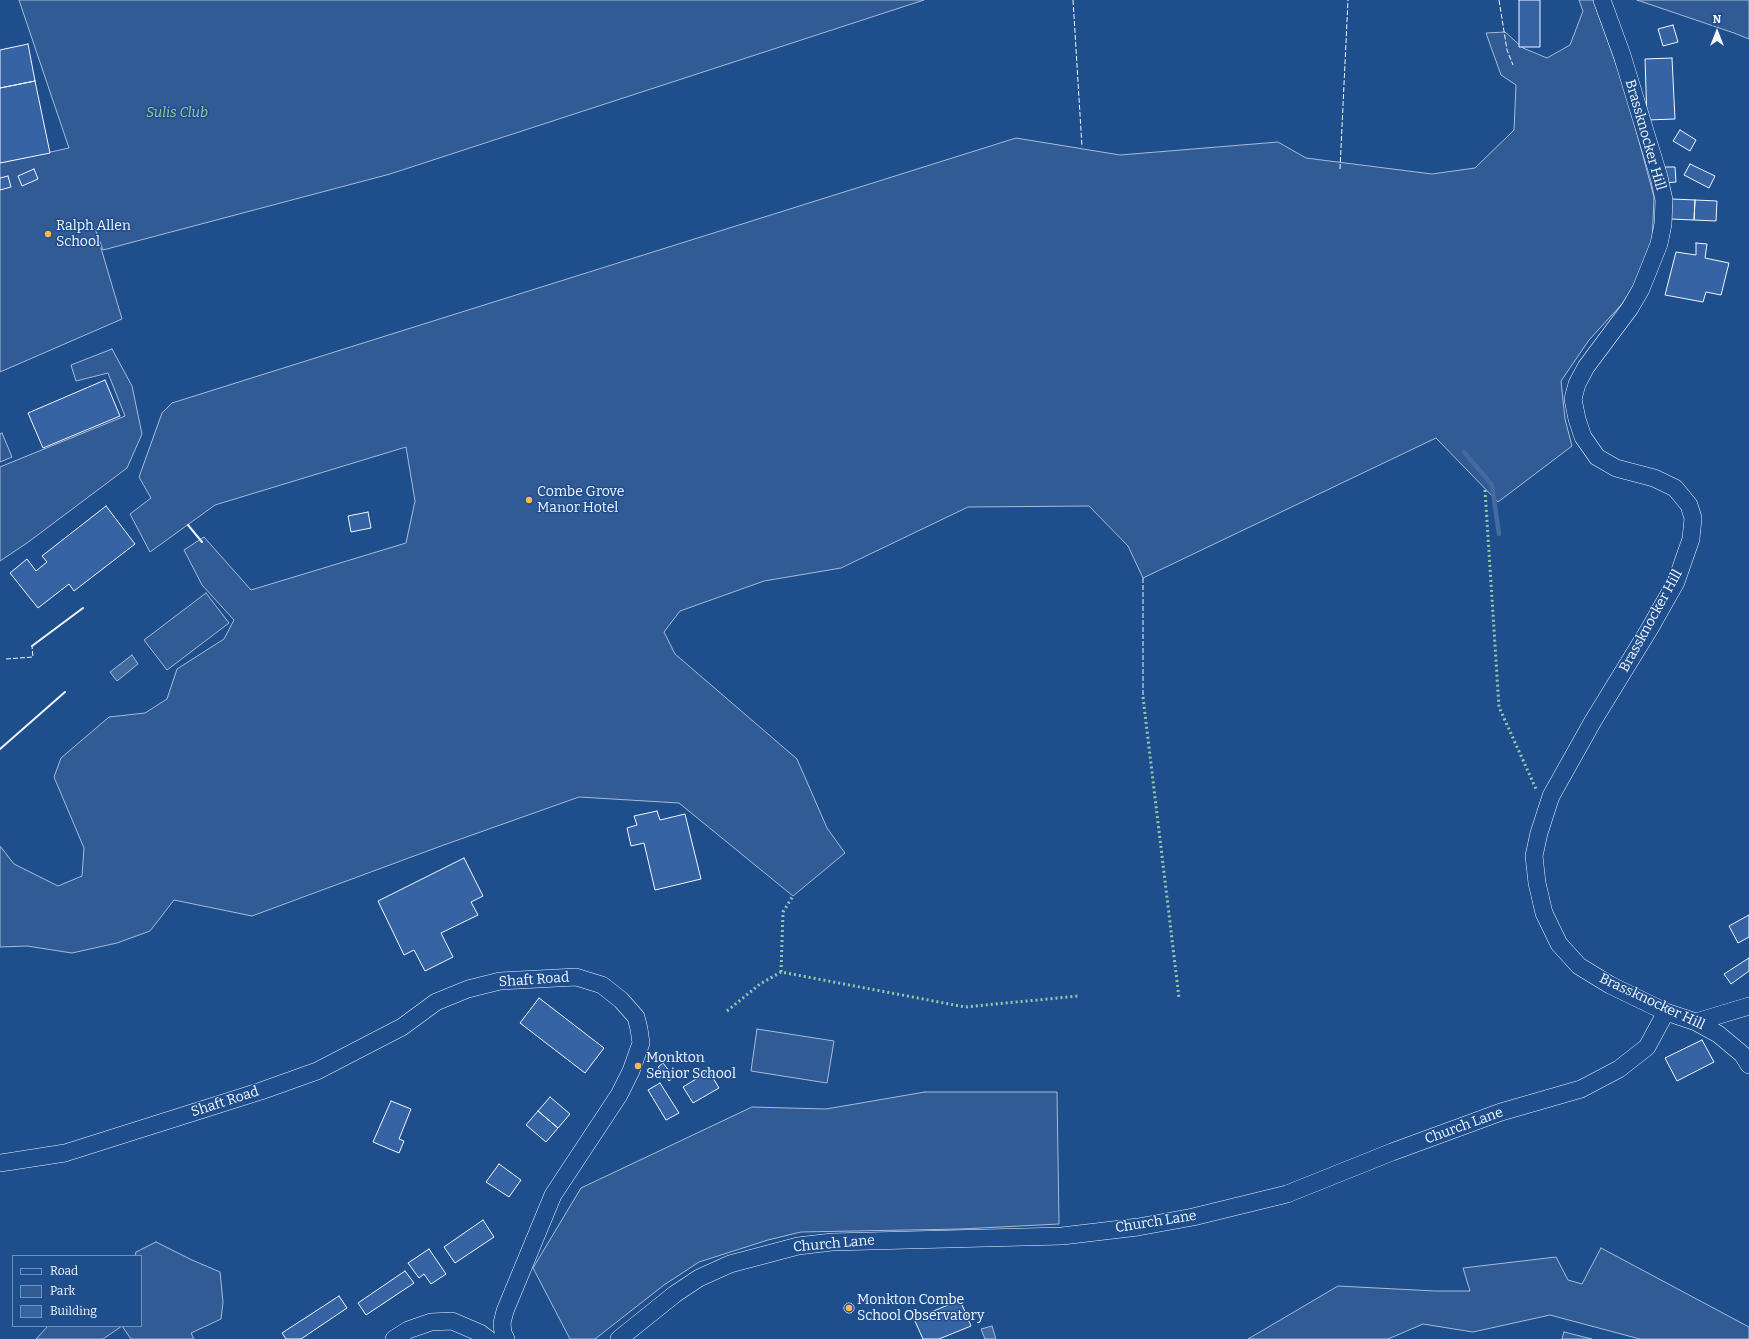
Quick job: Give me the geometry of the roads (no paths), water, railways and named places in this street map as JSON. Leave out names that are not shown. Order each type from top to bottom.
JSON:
[{"type":"street","name":"Brassknocker Hill","points":[[1602,0],[1622,55],[1659,177],[1664,200],[1663,224],[1659,244],[1641,289],[1630,308],[1586,367],[1577,384],[1573,399],[1577,419],[1583,437],[1597,457],[1616,468],[1654,478],[1675,488],[1689,505],[1693,518],[1692,539],[1676,582],[1650,628],[1593,721],[1551,796],[1539,833],[1534,856],[1537,883],[1544,913],[1559,944],[1579,966],[1610,985],[1666,1012],[1696,1022],[1718,1034],[1742,1054],[1749,1065]]},
{"type":"street","name":"Shaft Road","points":[[0,1162],[65,1153],[317,1071],[368,1046],[402,1027],[436,1002],[468,989],[500,980],[576,977],[602,985],[621,1000],[636,1017],[641,1043],[631,1071],[619,1095],[553,1195],[505,1311],[502,1323],[503,1333],[506,1339]]},
{"type":"street","points":[[1696,1022],[1749,1006]]},
{"type":"street","name":"Church Lane","points":[[619,1339],[675,1294],[699,1278],[730,1264],[798,1246],[832,1242],[1070,1235],[1138,1227],[1193,1217],[1287,1194],[1392,1152],[1501,1112],[1581,1089],[1619,1069],[1647,1047],[1666,1012]]},
{"type":"street","points":[[394,1339],[408,1330],[431,1322],[452,1320],[480,1333],[488,1339]]},
{"type":"waterway","points":[[1464,452],[1492,485],[1499,534]]},
{"type":"place","name":"Ralph Allen School","points":[[48,234]]},
{"type":"place","name":"Combe Grove Manor Hotel","points":[[529,500]]},
{"type":"place","name":"Monkton Senior School","points":[[638,1066]]},
{"type":"place","name":"Monkton Combe School Observatory","points":[[849,1308]]},
{"type":"park label","name":"Sulis Club","points":[[177,113]]}]
